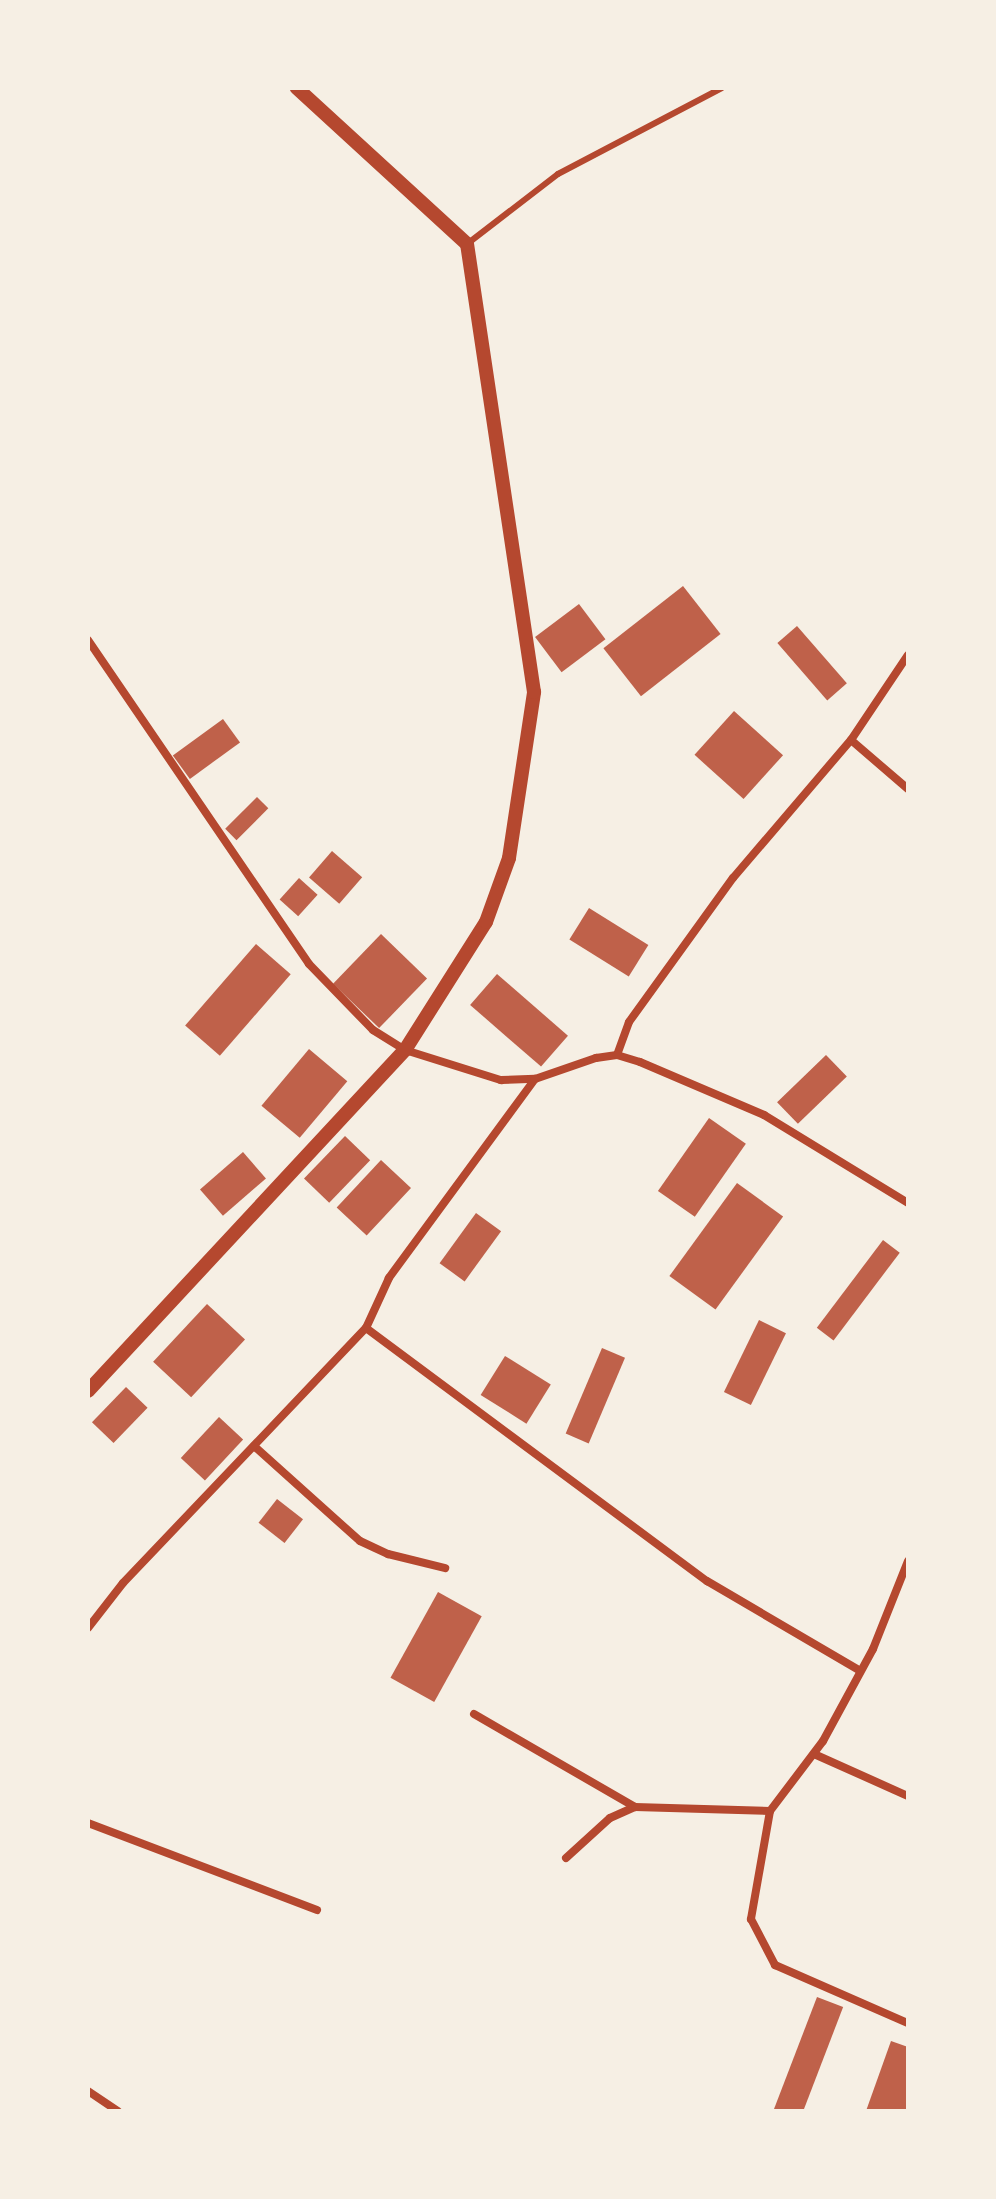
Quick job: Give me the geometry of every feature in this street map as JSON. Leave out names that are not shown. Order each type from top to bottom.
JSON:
[{"type":"street","points":[[88,1391],[405,1050],[491,909],[509,858],[534,692],[467,244],[297,88]]},
{"type":"street","points":[[88,640],[309,964],[373,1030],[405,1050],[501,1080],[535,1079],[617,1055],[764,1115],[908,1203]]},
{"type":"street","points":[[617,1055],[629,1022],[733,878],[851,740],[908,655]]},
{"type":"street","points":[[851,740],[908,789]]},
{"type":"street","points":[[88,1628],[123,1583],[366,1328],[389,1278],[535,1079]]},
{"type":"street","points":[[366,1328],[707,1581],[859,1670]]},
{"type":"street","points":[[254,1446],[360,1541],[388,1554],[445,1568]]},
{"type":"street","points":[[908,1561],[859,1670],[814,1754],[770,1811],[751,1919],[757,1940],[775,1965],[908,2023]]},
{"type":"street","points":[[474,1714],[635,1807]]},
{"type":"street","points":[[814,1754],[908,1796]]},
{"type":"street","points":[[566,1858],[610,1818],[635,1807],[770,1811]]},
{"type":"street","points":[[88,1823],[317,1910]]},
{"type":"street","points":[[88,2091],[118,2111]]},
{"type":"lane","points":[[467,244],[558,174],[722,88]]},
{"type":"building","points":[[683,586],[721,634],[641,696],[603,648]]},
{"type":"building","points":[[579,604],[605,639],[562,672],[535,637]]},
{"type":"building","points":[[797,626],[847,683],[827,700],[777,643]]},
{"type":"building","points":[[734,711],[783,755],[744,799],[695,755]]},
{"type":"building","points":[[223,719],[240,742],[190,779],[173,755]]},
{"type":"building","points":[[257,797],[268,808],[236,840],[225,829]]},
{"type":"building","points":[[332,851],[362,877],[339,904],[309,877]]},
{"type":"building","points":[[299,878],[318,895],[298,916],[280,900]]},
{"type":"building","points":[[589,908],[648,945],[629,976],[569,939]]},
{"type":"building","points":[[381,934],[427,978],[379,1028],[333,984]]},
{"type":"building","points":[[256,944],[291,974],[220,1056],[185,1026]]},
{"type":"building","points":[[497,974],[568,1036],[541,1067],[470,1005]]},
{"type":"building","points":[[309,1049],[347,1081],[300,1138],[261,1106]]},
{"type":"building","points":[[826,1055],[847,1077],[798,1124],[777,1102]]},
{"type":"building","points":[[709,1118],[746,1144],[695,1217],[658,1191]]},
{"type":"building","points":[[345,1136],[370,1160],[329,1203],[304,1178]]},
{"type":"building","points":[[243,1152],[266,1178],[223,1216],[200,1189]]},
{"type":"building","points":[[381,1160],[411,1188],[367,1235],[337,1208]]},
{"type":"building","points":[[737,1183],[783,1217],[716,1310],[669,1276]]},
{"type":"building","points":[[476,1213],[501,1231],[465,1281],[440,1263]]},
{"type":"building","points":[[883,1240],[900,1253],[834,1340],[817,1328]]},
{"type":"building","points":[[207,1304],[245,1339],[191,1397],[153,1362]]},
{"type":"building","points":[[759,1320],[786,1333],[751,1405],[724,1392]]},
{"type":"building","points":[[602,1348],[625,1358],[589,1443],[566,1434]]},
{"type":"building","points":[[505,1356],[551,1385],[526,1424],[481,1395]]},
{"type":"building","points":[[126,1387],[148,1408],[114,1443],[92,1422]]},
{"type":"building","points":[[219,1417],[243,1440],[205,1480],[181,1458]]},
{"type":"building","points":[[277,1499],[303,1519],[285,1543],[259,1523]]},
{"type":"building","points":[[438,1592],[482,1616],[434,1702],[390,1678]]},
{"type":"building","points":[[817,1997],[843,2007],[803,2111],[774,2110]]},
{"type":"building","points":[[891,2041],[908,2047],[908,2111],[866,2111]]}]
